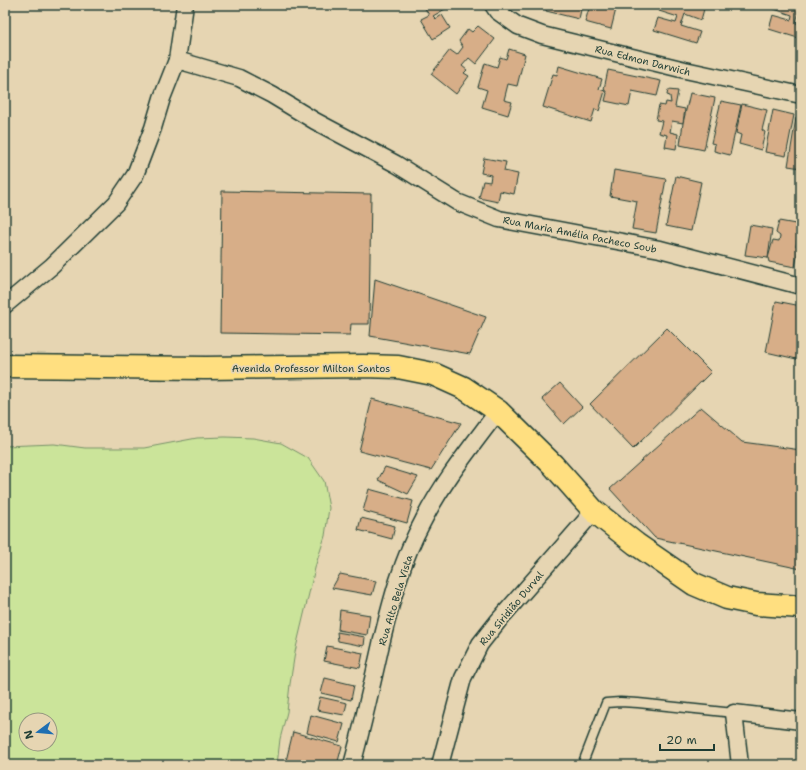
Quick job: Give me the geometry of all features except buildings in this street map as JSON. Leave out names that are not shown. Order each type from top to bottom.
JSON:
[{"type":"main road","name":"Avenida Professor Milton Santos","points":[[5,366],[206,368],[363,366],[398,367],[433,374],[464,388],[498,411],[553,464],[594,511],[636,544],[694,584],[727,598],[756,604],[801,607]]},
{"type":"street","points":[[5,305],[52,266],[116,203],[135,175],[177,60],[185,5]]},
{"type":"street","name":"Rua Edmon Darwich","points":[[493,5],[497,11],[518,26],[542,35],[685,70],[801,95]]},
{"type":"street","name":"Rua Maria Amélia Pacheco Soub","points":[[177,60],[238,78],[272,95],[315,121],[396,164],[457,202],[499,219],[660,249],[801,286]]},
{"type":"street","name":"Rua Alto Bela Vista","points":[[352,765],[389,612],[403,566],[422,521],[441,489],[498,411]]},
{"type":"street","name":"Rua Siridião Durval","points":[[440,765],[462,678],[480,644],[498,620],[594,511]]},
{"type":"street","points":[[740,765],[734,714],[801,721]]},
{"type":"lane","points":[[582,765],[606,703],[638,703],[734,714]]},
{"type":"green space","points":[[197,438],[253,438],[281,443],[308,458],[324,481],[329,508],[325,536],[316,564],[295,652],[287,712],[280,739],[277,765],[5,765],[5,446],[54,444],[85,448],[144,448]]}]
